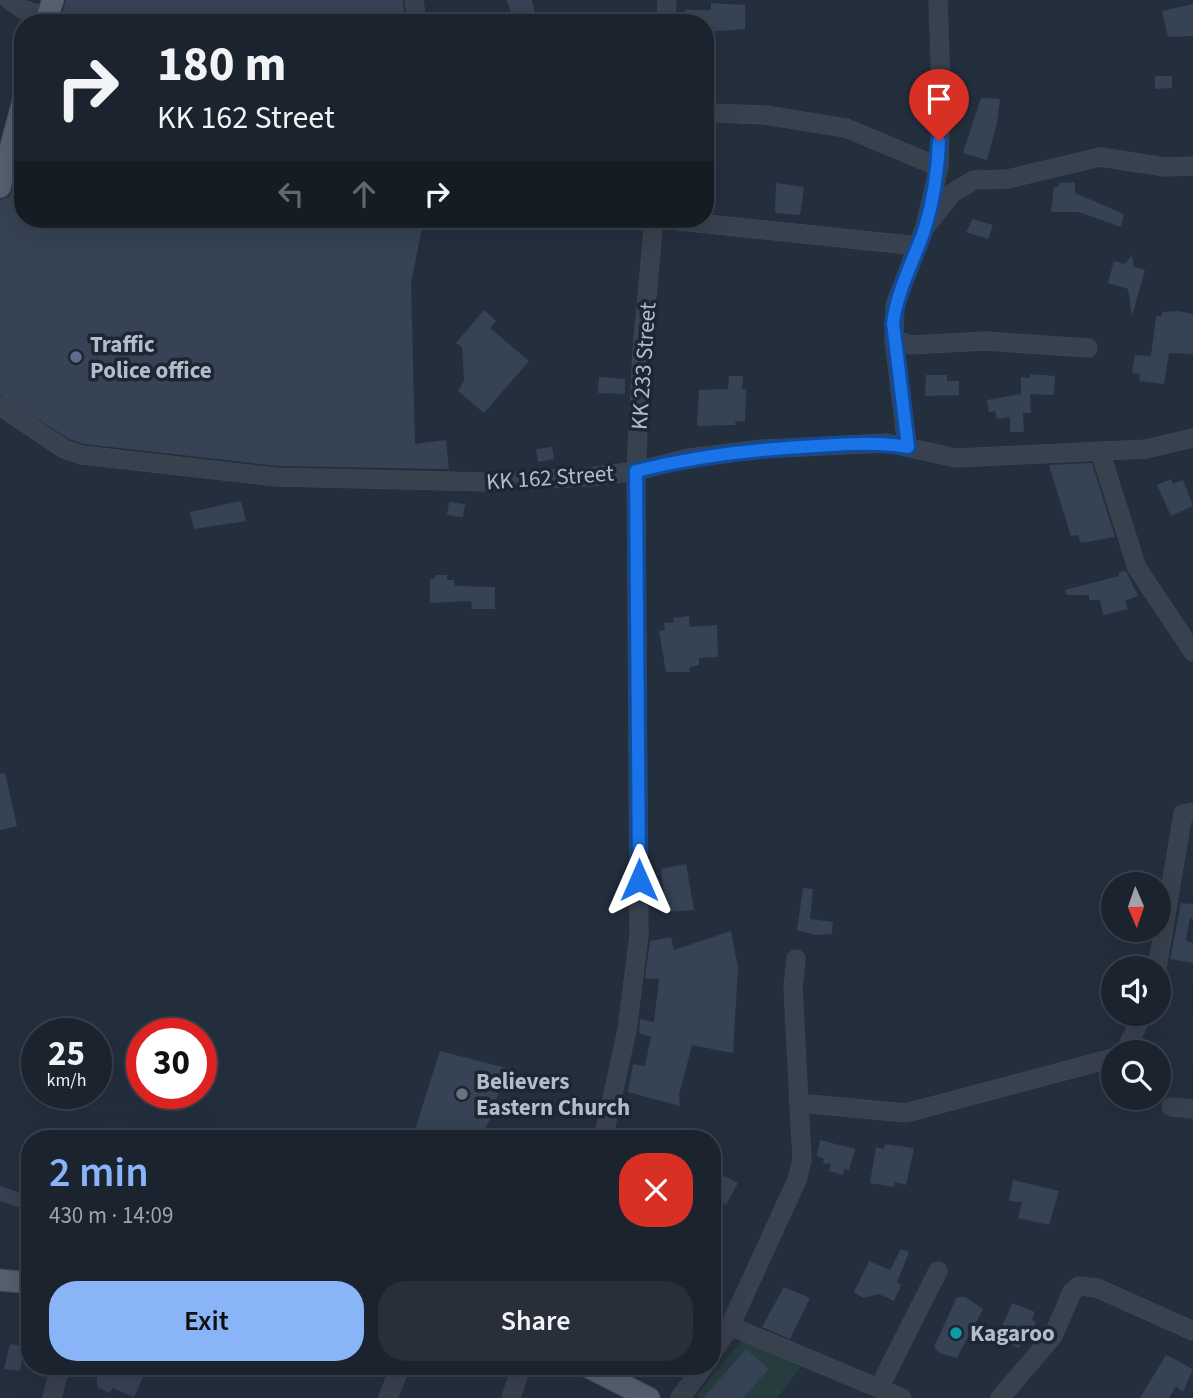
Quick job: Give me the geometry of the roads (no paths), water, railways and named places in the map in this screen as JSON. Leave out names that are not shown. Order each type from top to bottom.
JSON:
[{"type":"main road","points":[[0,187],[14,135]]},
{"type":"main road","points":[[0,1280],[21,1282]]},
{"type":"main road","points":[[604,1375],[649,1398]]},
{"type":"street","points":[[9,0],[22,9],[48,13]]},
{"type":"street","points":[[908,447],[894,339],[895,305],[921,238],[939,167],[941,87],[938,0]]},
{"type":"street","points":[[714,113],[765,115],[846,128],[939,167]]},
{"type":"street","points":[[921,238],[952,193],[974,180],[1008,179],[1100,157],[1165,167],[1193,166]]},
{"type":"street","points":[[714,223],[921,238]]},
{"type":"street","name":"KK 233 Street","points":[[605,1130],[627,1030],[639,935],[636,471],[642,351],[653,228]]},
{"type":"street","points":[[894,339],[911,345],[985,341],[1088,348]]},
{"type":"street","name":"KK 162 Street","points":[[0,406],[64,449],[82,455],[217,472],[327,480],[486,482],[589,477],[636,471],[689,458],[762,449],[866,443],[908,447],[956,458],[1146,449],[1193,438]]},
{"type":"street","points":[[1100,451],[1137,568],[1193,652]]},
{"type":"street","points":[[1159,956],[1184,814],[1193,812]]},
{"type":"street","points":[[721,1340],[730,1326],[797,1180],[803,1140],[793,988],[796,959]]},
{"type":"street","points":[[799,1103],[905,1113],[1101,1061]]},
{"type":"street","points":[[1171,1107],[1193,1109]]},
{"type":"street","points":[[879,1388],[938,1271]]},
{"type":"street","points":[[1000,1398],[1044,1349],[1072,1292],[1079,1286],[1097,1288],[1193,1331]]},
{"type":"street","points":[[730,1326],[902,1398]]},
{"type":"street","points":[[52,1398],[58,1375]]},
{"type":"street","points":[[388,1398],[397,1375]]},
{"type":"street","points":[[511,1398],[518,1375]]},
{"type":"street","points":[[680,1398],[696,1375]]},
{"type":"place","name":"Traffic Police office","points":[[76,357]]},
{"type":"place","name":"Believers Eastern Church","points":[[462,1094]]},
{"type":"place","name":"Kagaroo","points":[[956,1333]]}]
